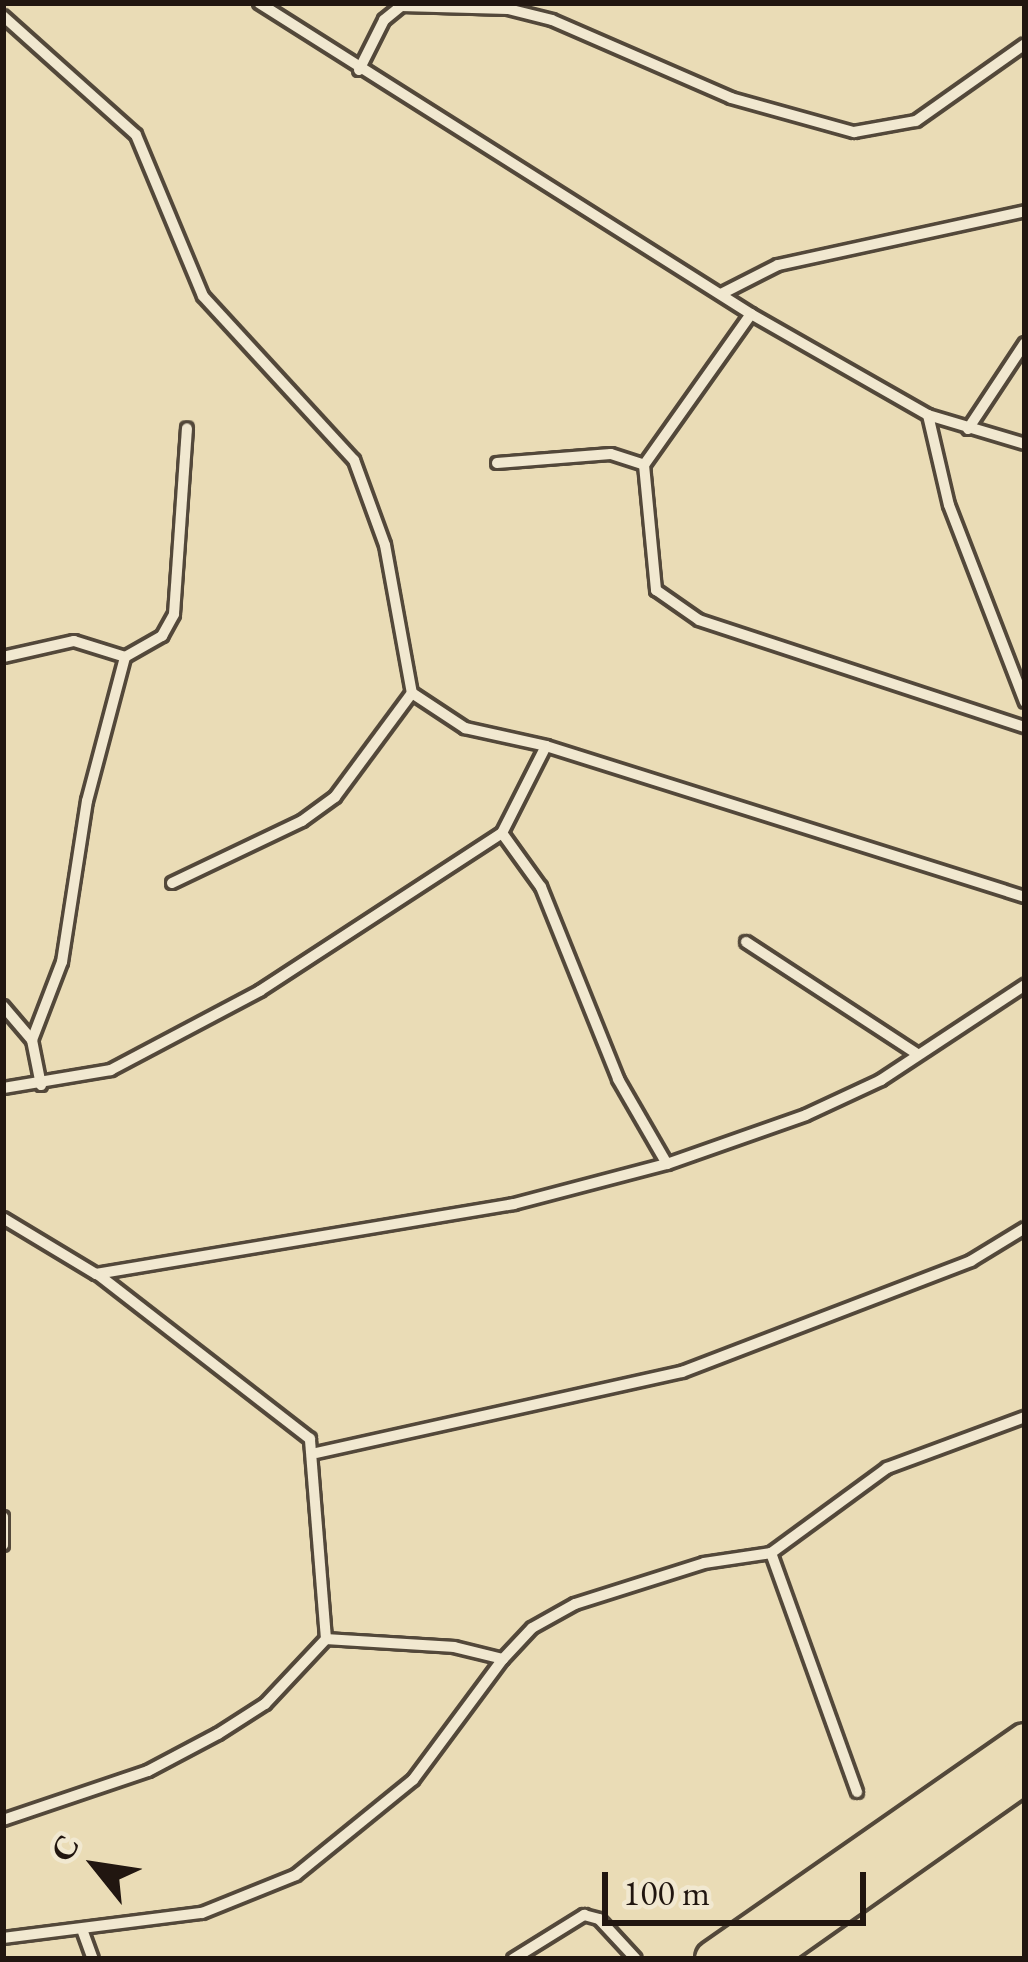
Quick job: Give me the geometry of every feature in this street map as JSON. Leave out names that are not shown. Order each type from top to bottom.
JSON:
[{"type":"highway","points":[[715,1959],[1025,1742]]},
{"type":"highway","points":[[763,1959],[1025,1774]]},
{"type":"lane","points":[[259,3],[358,70],[751,314],[928,415],[1025,444]]},
{"type":"lane","points":[[358,70],[396,8],[508,9],[552,20],[731,98],[854,132],[916,121],[1025,44]]},
{"type":"lane","points":[[3,16],[136,135],[202,296],[354,460],[385,544],[412,693],[465,728],[546,746],[1025,897]]},
{"type":"lane","points":[[721,295],[778,265],[1025,211]]},
{"type":"lane","points":[[751,314],[644,465],[649,569],[656,590],[679,612],[1025,728]]},
{"type":"lane","points":[[968,429],[1025,343]]},
{"type":"lane","points":[[928,415],[950,505],[1025,702]]},
{"type":"lane","points":[[3,657],[74,641],[124,657],[158,641],[174,614],[188,428]]},
{"type":"lane","points":[[497,463],[611,454],[644,465]]},
{"type":"lane","points":[[32,1040],[62,962],[87,801],[124,657]]},
{"type":"lane","points":[[172,883],[302,821],[335,796],[412,693]]},
{"type":"lane","points":[[3,1088],[110,1070],[173,1041],[502,833],[546,746]]},
{"type":"lane","points":[[502,833],[541,886],[618,1079],[667,1164]]},
{"type":"lane","points":[[746,942],[917,1054]]},
{"type":"lane","points":[[96,1274],[514,1204],[667,1164],[806,1114],[917,1054],[1025,985]]},
{"type":"lane","points":[[3,1006],[32,1040],[41,1084]]},
{"type":"lane","points":[[3,1218],[96,1274],[270,1403],[316,1454],[326,1639],[265,1704],[218,1734],[148,1771],[3,1820]]},
{"type":"lane","points":[[316,1454],[682,1372],[971,1261],[1025,1228]]},
{"type":"lane","points":[[3,1938],[83,1932],[248,1899],[333,1852],[413,1780],[503,1659],[532,1628],[575,1604],[686,1567],[771,1553],[887,1468],[1025,1418]]},
{"type":"lane","points":[[3,1517],[3,1546]]},
{"type":"lane","points":[[771,1553],[857,1792]]},
{"type":"lane","points":[[326,1639],[454,1647],[503,1659]]},
{"type":"lane","points":[[512,1959],[584,1915],[599,1918],[636,1959]]},
{"type":"lane","points":[[83,1932],[93,1959]]}]
